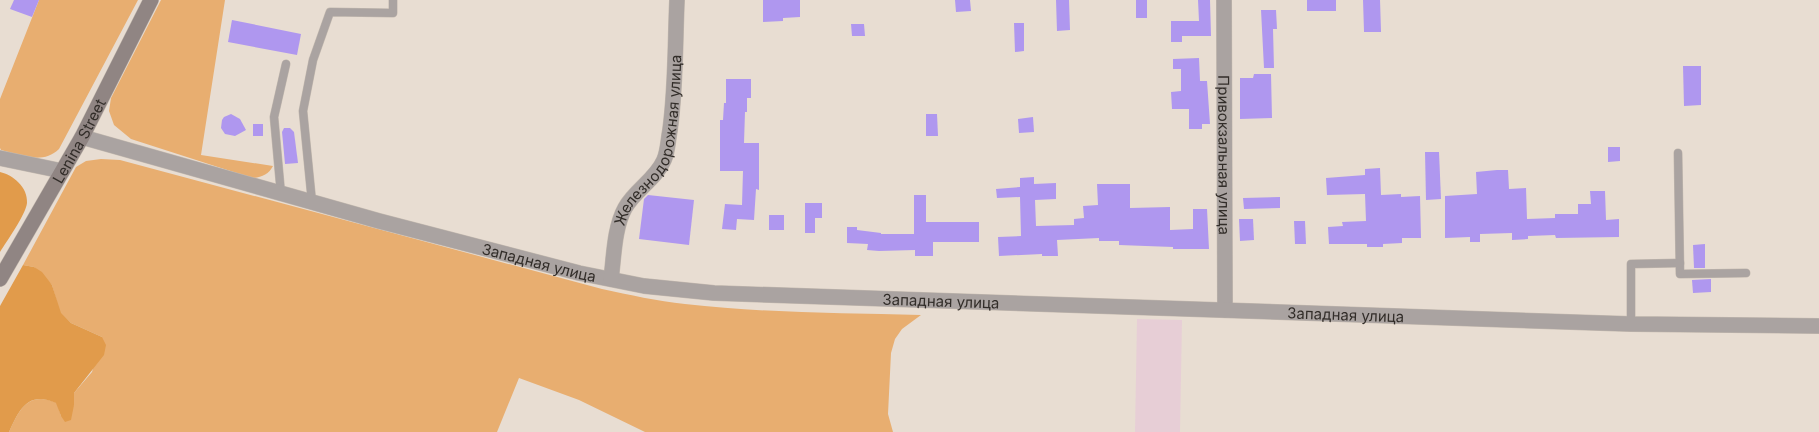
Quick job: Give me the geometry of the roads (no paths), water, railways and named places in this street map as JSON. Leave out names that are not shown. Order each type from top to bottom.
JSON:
[{"type":"main road","name":"Lenina Street","points":[[0,279],[82,137],[151,0]]},
{"type":"street","name":"Железнодорожная улица","points":[[611,279],[618,228],[625,208],[659,169],[664,160],[673,104],[677,0]]},
{"type":"street","name":"Привокзальная улица","points":[[1224,0],[1224,310]]},
{"type":"street","name":"Западная улица","points":[[82,137],[281,194],[540,263],[644,286],[714,293],[1631,324],[1819,326]]},
{"type":"street","points":[[0,158],[62,170]]},
{"type":"lane","points":[[312,202],[303,111],[313,60],[330,12],[393,14],[393,0]]},
{"type":"lane","points":[[281,194],[274,117],[286,64]]},
{"type":"lane","points":[[1678,153],[1680,274],[1746,273]]},
{"type":"lane","points":[[1631,324],[1631,264],[1680,263]]}]
